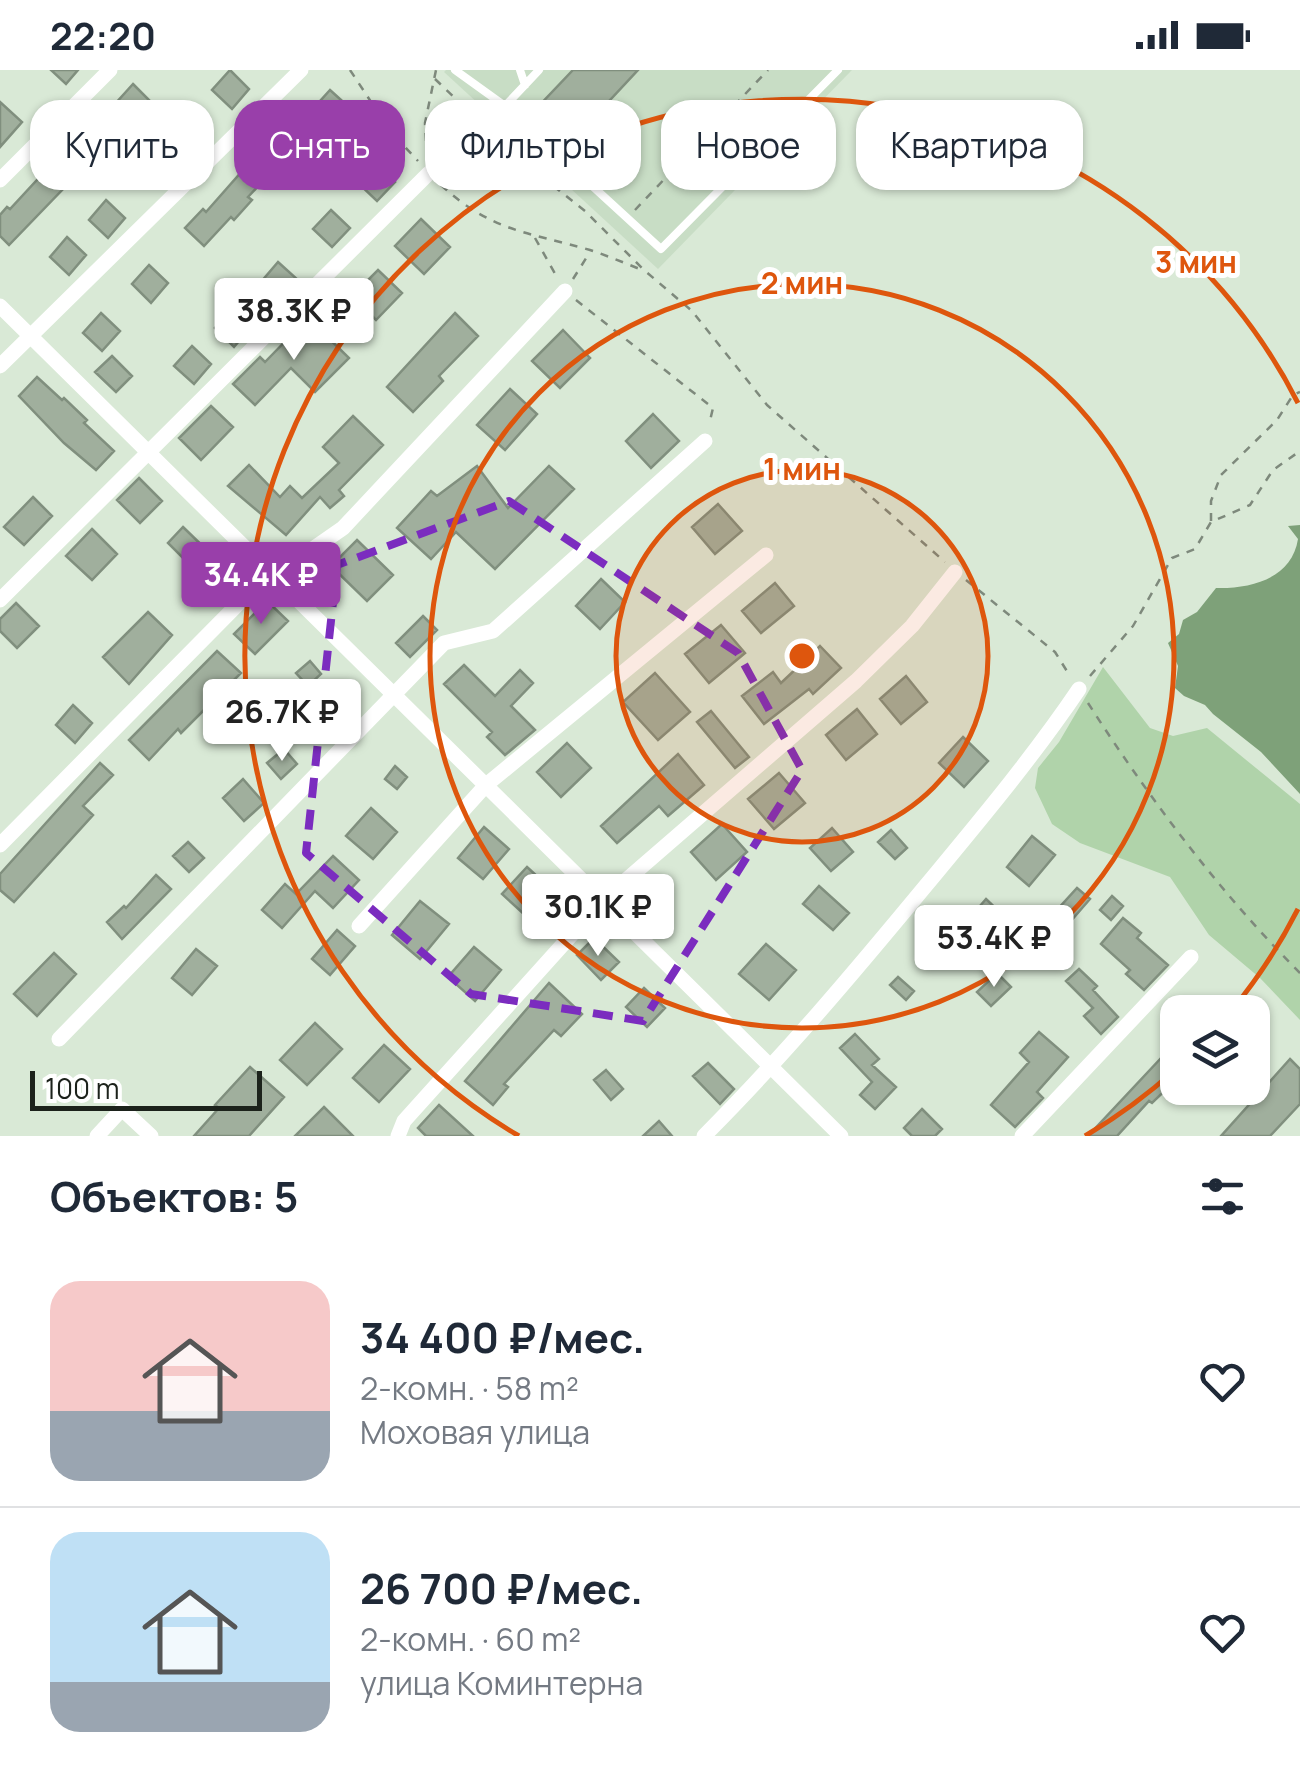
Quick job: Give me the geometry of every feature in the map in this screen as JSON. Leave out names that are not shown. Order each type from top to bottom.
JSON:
[{"type":"street","points":[[0,180],[110,70]]},
{"type":"street","points":[[0,366],[301,70]]},
{"type":"street","points":[[0,600],[425,176]]},
{"type":"street","points":[[0,845],[248,594],[343,528],[565,291]]},
{"type":"street","points":[[0,306],[841,1136]]},
{"type":"street","points":[[58,1039],[444,643],[493,631],[705,441]]},
{"type":"street","points":[[359,926],[486,785],[766,556]]},
{"type":"street","points":[[398,1136],[404,1121],[602,901],[856,681],[912,626],[955,572]]},
{"type":"street","points":[[704,1136],[772,1068],[1032,757],[1079,689]]},
{"type":"street","points":[[1022,1136],[1191,957]]},
{"type":"street","points":[[97,1136],[122,1109],[151,1136]]},
{"type":"lane","points":[[455,70],[497,100]]},
{"type":"lane","points":[[520,70],[525,85]]},
{"type":"lane","points":[[511,100],[538,70]]},
{"type":"lane","points":[[596,190],[660,249],[838,70]]},
{"type":"path","points":[[350,70],[391,132],[425,170]]},
{"type":"path","points":[[430,100],[436,70]]},
{"type":"path","points":[[610,236],[768,70]]},
{"type":"path","points":[[435,79],[518,158],[586,210],[644,270],[692,311],[767,405],[955,572],[1055,652],[1121,754],[1192,848],[1300,973]]},
{"type":"path","points":[[447,190],[467,208],[510,231],[591,251],[644,270]]},
{"type":"path","points":[[534,237],[565,291],[713,408],[705,441]]},
{"type":"path","points":[[565,291],[591,251]]},
{"type":"path","points":[[1079,689],[1133,626],[1172,558],[1194,549],[1211,522],[1211,501],[1221,474],[1300,392]]},
{"type":"path","points":[[1211,522],[1250,505],[1274,470],[1300,451]]},
{"type":"highlighted area","points":[[509,501],[738,653],[802,770],[643,1021],[471,994],[306,853],[337,565]]},
{"type":"shaded area","points":[[852,70],[823,100],[661,100],[661,190],[735,190],[658,269],[572,190],[641,190],[641,100],[474,100],[444,72]]},
{"type":"shaded area","points":[[1300,525],[1300,794],[1261,752],[1205,705],[1175,688],[1178,666],[1168,643],[1179,634],[1183,620],[1197,612],[1216,588],[1256,583],[1279,572],[1288,563],[1298,539],[1288,526]]},
{"type":"shaded area","points":[[1103,667],[1150,728],[1173,736],[1207,728],[1300,804],[1300,1020],[1260,978],[1209,935],[1170,877],[1080,843],[1052,824],[1035,788],[1038,768],[1059,742]]},
{"type":"building","points":[[51,70],[78,70],[66,84]]},
{"type":"building","points":[[230,70],[249,89],[240,100],[234,100],[232,109],[212,90]]},
{"type":"building","points":[[573,70],[638,70],[610,100],[544,100]]},
{"type":"building","points":[[133,84],[149,100],[119,100]]},
{"type":"building","points":[[330,90],[341,100],[321,100]]},
{"type":"building","points":[[0,102],[22,122],[0,147]]},
{"type":"building","points":[[234,180],[234,190],[255,190],[248,197],[252,200],[234,220],[231,217],[204,246],[185,228],[203,209],[206,212]]},
{"type":"building","points":[[30,187],[62,190],[9,245],[0,236],[0,215],[7,207],[10,209]]},
{"type":"building","points":[[365,190],[387,190],[377,201]]},
{"type":"building","points":[[106,200],[125,218],[108,238],[89,220]]},
{"type":"building","points":[[331,210],[350,228],[332,247],[313,229]]},
{"type":"building","points":[[421,219],[450,247],[424,274],[395,246]]},
{"type":"building","points":[[67,237],[86,255],[69,275],[50,257]]},
{"type":"building","points":[[278,262],[298,280],[280,300],[261,282]]},
{"type":"building","points":[[149,265],[168,283],[151,303],[132,284]]},
{"type":"building","points":[[378,270],[402,293],[376,320],[352,296]]},
{"type":"building","points":[[232,308],[251,327],[234,347],[215,328]]},
{"type":"building","points":[[101,313],[120,331],[102,351],[83,333]]},
{"type":"building","points":[[455,313],[478,336],[439,376],[443,381],[413,412],[387,387]]},
{"type":"building","points":[[308,318],[349,358],[315,392],[291,368],[255,405],[233,384],[260,357],[265,362]]},
{"type":"building","points":[[563,330],[590,358],[560,388],[532,361]]},
{"type":"building","points":[[192,346],[211,364],[194,384],[174,366]]},
{"type":"building","points":[[112,356],[132,376],[116,392],[95,372]]},
{"type":"building","points":[[37,377],[87,420],[84,423],[114,451],[96,470],[19,396]]},
{"type":"building","points":[[510,389],[537,414],[505,450],[477,425]]},
{"type":"building","points":[[211,406],[233,427],[201,460],[179,438]]},
{"type":"building","points":[[653,414],[679,441],[651,468],[626,441]]},
{"type":"building","points":[[353,416],[383,445],[339,490],[344,496],[330,508],[320,497],[286,535],[228,486],[249,465],[280,497],[290,486],[302,498],[339,463],[323,447]]},
{"type":"building","points":[[477,466],[508,508],[549,466],[574,489],[495,569],[456,532],[431,559],[397,528],[431,491],[437,496]]},
{"type":"building","points":[[139,478],[162,501],[140,523],[117,500]]},
{"type":"building","points":[[33,497],[52,516],[24,545],[4,527]]},
{"type":"building","points":[[718,504],[742,531],[715,554],[692,527]]},
{"type":"building","points":[[183,527],[244,581],[225,600],[168,543]]},
{"type":"building","points":[[92,529],[117,554],[92,580],[66,556]]},
{"type":"building","points":[[357,540],[393,575],[367,601],[331,566]]},
{"type":"building","points":[[601,579],[625,602],[600,629],[576,606]]},
{"type":"building","points":[[775,583],[794,606],[761,633],[742,611]]},
{"type":"building","points":[[267,601],[288,621],[255,654],[234,634]]},
{"type":"building","points":[[16,603],[39,626],[17,648],[0,631],[0,619]]},
{"type":"building","points":[[148,612],[172,635],[129,684],[103,657]]},
{"type":"building","points":[[423,616],[437,630],[410,657],[396,643]]},
{"type":"building","points":[[721,625],[745,653],[709,683],[685,654]]},
{"type":"building","points":[[820,646],[841,668],[813,694],[809,689],[764,724],[742,696],[773,672],[781,683]]},
{"type":"building","points":[[217,651],[241,673],[149,760],[129,740]]},
{"type":"building","points":[[310,661],[321,674],[308,686],[296,673]]},
{"type":"building","points":[[464,665],[495,696],[520,670],[533,683],[511,706],[535,730],[505,755],[487,737],[492,732],[444,684]]},
{"type":"building","points":[[655,673],[690,712],[658,740],[623,702]]},
{"type":"building","points":[[906,676],[927,702],[901,724],[880,699]]},
{"type":"building","points":[[337,689],[354,705],[337,724],[319,708]]},
{"type":"building","points":[[73,705],[92,723],[75,743],[56,725]]},
{"type":"building","points":[[857,709],[877,734],[846,760],[826,735]]},
{"type":"building","points":[[711,711],[749,757],[735,768],[697,722]]},
{"type":"building","points":[[268,712],[279,723],[264,739],[252,728]]},
{"type":"building","points":[[963,737],[988,761],[964,787],[939,763]]},
{"type":"building","points":[[567,743],[591,768],[561,797],[537,772]]},
{"type":"building","points":[[284,749],[297,764],[281,779],[267,763]]},
{"type":"building","points":[[678,754],[704,785],[668,816],[659,806],[617,843],[601,826]]},
{"type":"building","points":[[100,763],[113,775],[83,806],[93,815],[14,902],[0,890],[0,874]]},
{"type":"building","points":[[395,766],[407,777],[397,789],[385,779]]},
{"type":"building","points":[[779,773],[805,803],[774,829],[748,799]]},
{"type":"building","points":[[243,779],[264,803],[244,821],[223,798]]},
{"type":"building","points":[[371,808],[397,832],[373,859],[346,836]]},
{"type":"building","points":[[722,824],[747,852],[716,880],[691,852]]},
{"type":"building","points":[[484,827],[509,849],[483,879],[458,858]]},
{"type":"building","points":[[832,828],[853,852],[831,871],[810,848]]},
{"type":"building","points":[[891,830],[907,848],[895,859],[878,842]]},
{"type":"building","points":[[1032,836],[1055,855],[1029,886],[1007,867]]},
{"type":"building","points":[[188,842],[204,858],[189,872],[173,856]]},
{"type":"building","points":[[333,856],[359,880],[333,908],[315,891],[282,928],[262,910],[285,884],[296,894]]},
{"type":"building","points":[[527,867],[563,900],[538,927],[502,894]]},
{"type":"building","points":[[156,875],[171,889],[122,939],[107,922],[126,908]]},
{"type":"building","points":[[819,886],[849,913],[833,930],[803,904]]},
{"type":"building","points":[[1077,888],[1090,899],[1070,922],[1057,910]]},
{"type":"building","points":[[1112,896],[1123,906],[1111,920],[1100,910]]},
{"type":"building","points":[[986,899],[1012,924],[994,943],[988,937],[962,966],[943,949]]},
{"type":"building","points":[[420,901],[449,924],[420,959],[392,935]]},
{"type":"building","points":[[1123,918],[1141,933],[1137,938],[1168,965],[1144,990],[1126,974],[1130,970],[1101,944]]},
{"type":"building","points":[[337,930],[355,946],[330,975],[312,959]]},
{"type":"building","points":[[594,938],[619,962],[601,980],[577,955]]},
{"type":"building","points":[[766,944],[796,970],[769,1000],[739,974]]},
{"type":"building","points":[[474,947],[501,970],[475,1001],[448,977]]},
{"type":"building","points":[[196,949],[217,966],[192,995],[172,978]]},
{"type":"building","points":[[54,953],[76,974],[37,1016],[14,994]]},
{"type":"building","points":[[1079,969],[1097,986],[1093,990],[1118,1017],[1101,1034],[1084,1016],[1093,1008],[1066,981]]},
{"type":"building","points":[[997,973],[1011,987],[991,1006],[977,992]]},
{"type":"building","points":[[898,977],[914,991],[906,1000],[890,985]]},
{"type":"building","points":[[549,983],[582,1014],[561,1036],[554,1030],[504,1084],[508,1087],[493,1105],[465,1081]]},
{"type":"building","points":[[644,988],[665,1008],[647,1027],[626,1007]]},
{"type":"building","points":[[315,1023],[342,1049],[307,1085],[280,1060]]},
{"type":"building","points":[[1039,1032],[1068,1057],[1037,1092],[1043,1098],[1015,1127],[991,1105],[1029,1062],[1020,1053]]},
{"type":"building","points":[[855,1034],[879,1059],[872,1065],[896,1087],[875,1109],[860,1095],[872,1082],[840,1048]]},
{"type":"building","points":[[384,1045],[410,1069],[379,1102],[353,1078]]},
{"type":"building","points":[[1160,1059],[1160,1095],[1152,1103],[1149,1101],[1117,1136],[1088,1136]]},
{"type":"building","points":[[1290,1059],[1300,1069],[1300,1104],[1270,1136],[1221,1136],[1249,1105],[1270,1105],[1270,1081]]},
{"type":"building","points":[[708,1063],[734,1089],[720,1104],[693,1076]]},
{"type":"building","points":[[250,1067],[284,1097],[249,1136],[194,1136],[219,1108],[215,1105]]},
{"type":"building","points":[[606,1070],[623,1089],[611,1100],[594,1080]]},
{"type":"building","points":[[439,1105],[473,1136],[426,1136],[418,1128]]},
{"type":"building","points":[[324,1107],[353,1136],[295,1136]]},
{"type":"building","points":[[922,1109],[942,1129],[935,1136],[912,1136],[904,1128]]},
{"type":"building","points":[[659,1121],[672,1136],[643,1136]]}]
